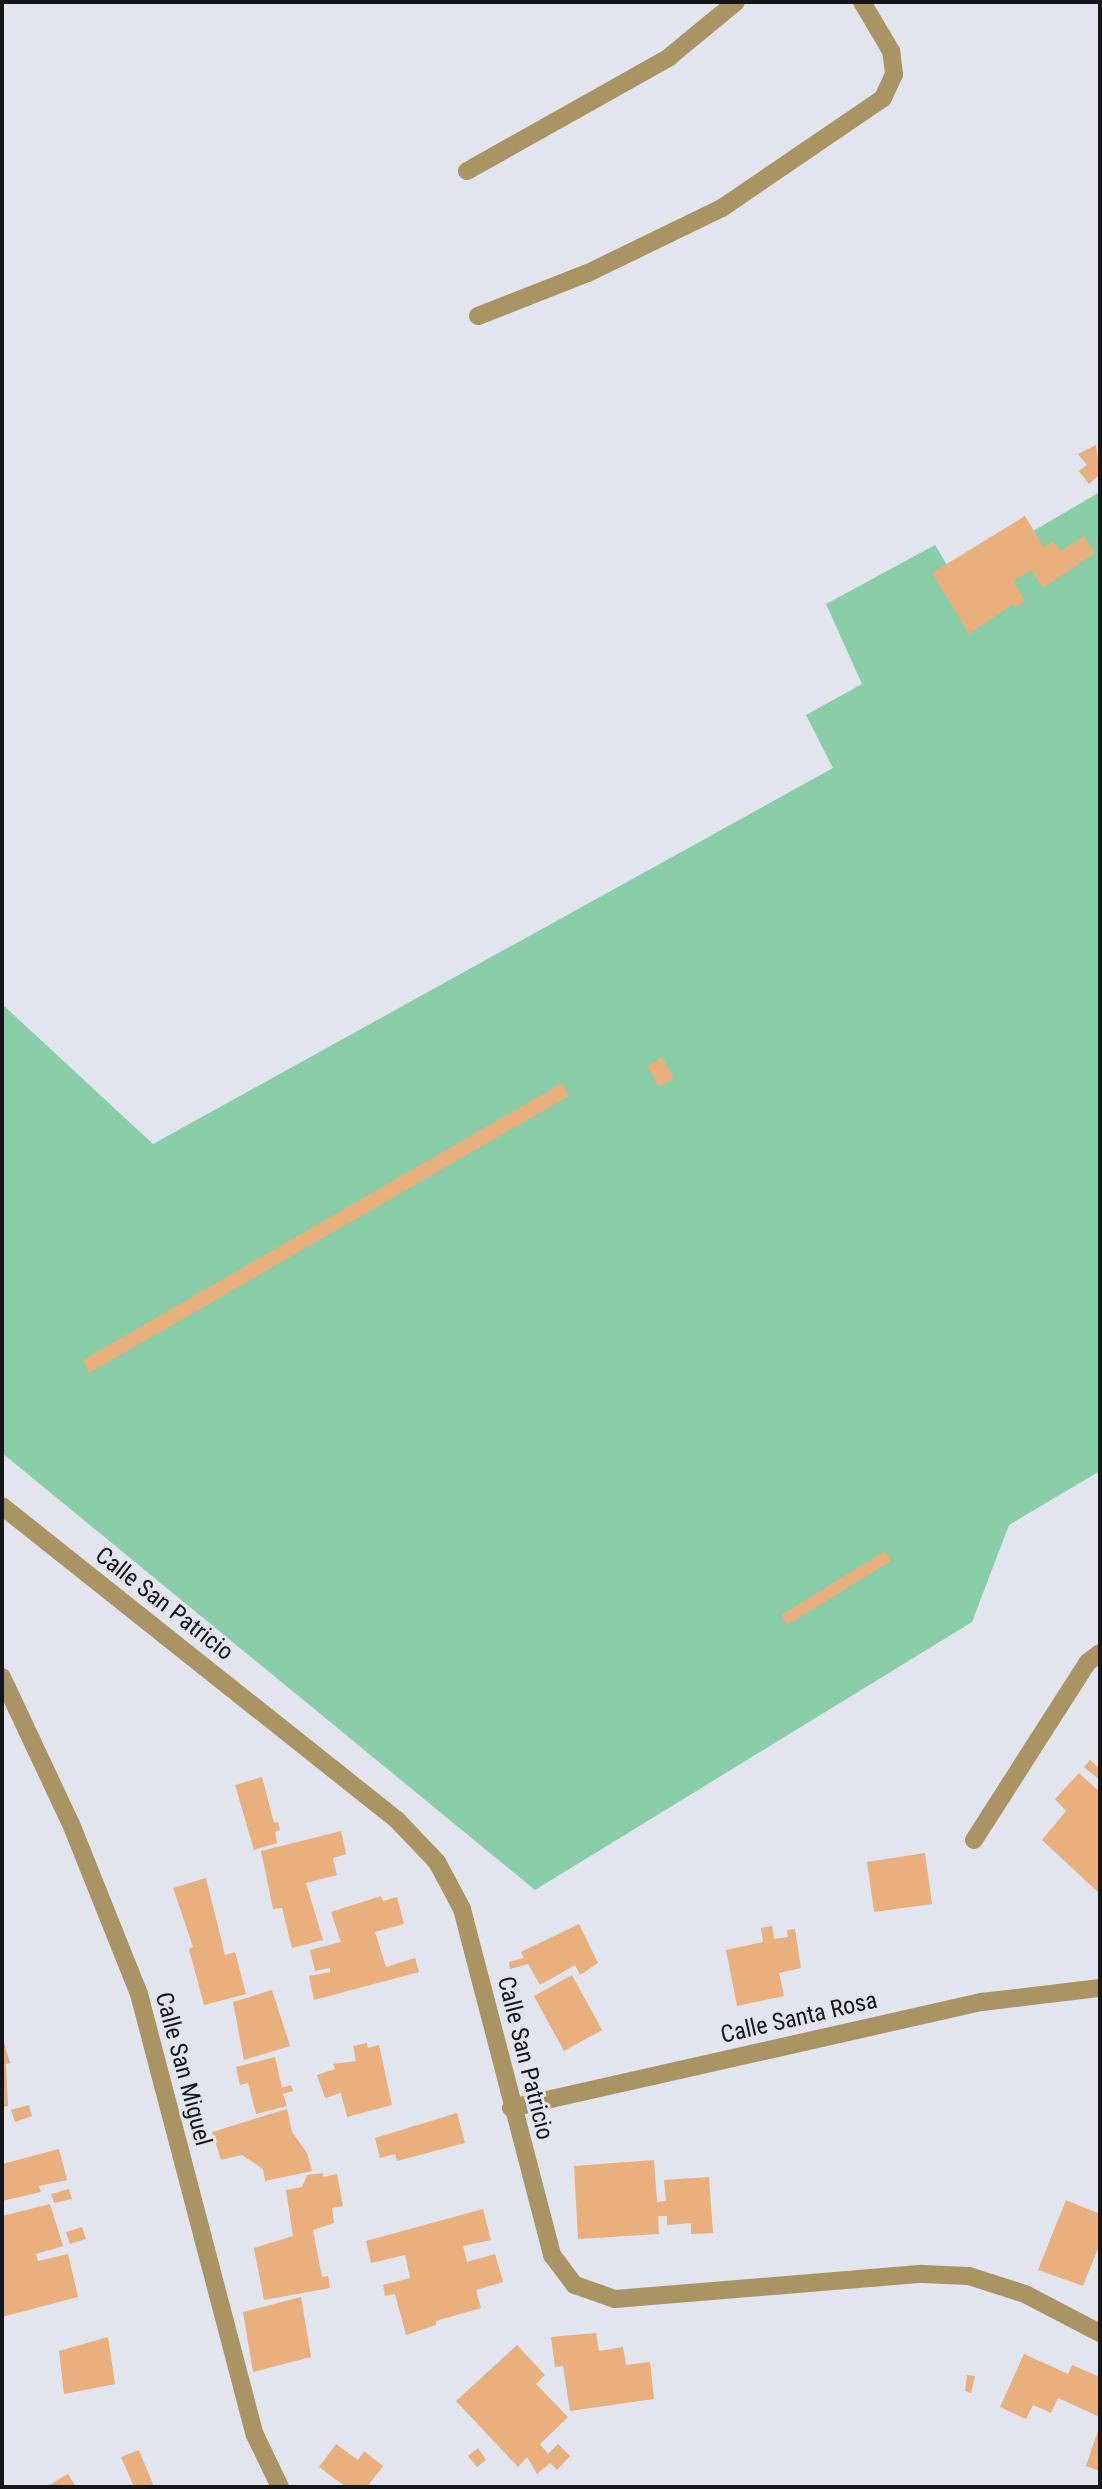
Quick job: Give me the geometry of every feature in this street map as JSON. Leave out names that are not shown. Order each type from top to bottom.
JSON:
[{"type":"street","points":[[467,171],[668,58],[736,2]]},
{"type":"street","points":[[478,316],[588,273],[722,208],[883,98],[894,74],[891,51],[862,2]]},
{"type":"street","name":"Calle San Patricio","points":[[2,1506],[397,1820],[437,1862],[462,1909],[511,2108],[552,2255],[575,2285],[615,2299],[922,2274],[969,2277],[1025,2294],[1100,2333]]},
{"type":"street","points":[[974,1840],[1087,1662],[1100,1653]]},
{"type":"street","name":"Calle San Miguel","points":[[2,1677],[71,1824],[139,1994],[255,2435],[280,2487]]},
{"type":"street","name":"Calle Santa Rosa","points":[[511,2108],[982,2002],[1100,1988]]},
{"type":"green space","points":[[1100,492],[1100,1471],[1009,1525],[972,1622],[535,1890],[2,1453],[2,1004],[153,1144],[833,768],[806,715],[862,684],[826,604],[935,545],[954,577]]},
{"type":"building","points":[[1096,445],[1100,474],[1089,484],[1079,471],[1087,465],[1078,454]]},
{"type":"building","points":[[1025,516],[1044,548],[1053,541],[1060,551],[1084,536],[1095,553],[1043,588],[1031,570],[1013,581],[1025,601],[1015,608],[1013,604],[969,634],[932,573]]},
{"type":"building","points":[[662,1057],[674,1078],[659,1087],[647,1066]]},
{"type":"building","points":[[562,1083],[569,1096],[89,1373],[83,1360]]},
{"type":"building","points":[[885,1551],[891,1561],[787,1625],[781,1615]]},
{"type":"building","points":[[1090,1760],[1100,1769],[1100,1780],[1084,1767]]},
{"type":"building","points":[[1079,1773],[1100,1792],[1100,1894],[1042,1840],[1066,1811],[1055,1799]]},
{"type":"building","points":[[262,1777],[274,1823],[278,1822],[280,1830],[275,1832],[277,1843],[254,1850],[235,1785]]},
{"type":"building","points":[[341,1831],[346,1854],[333,1858],[337,1875],[306,1883],[323,1940],[292,1948],[282,1908],[273,1909],[261,1851]]},
{"type":"building","points":[[925,1853],[932,1904],[874,1912],[867,1862]]},
{"type":"building","points":[[206,1878],[225,1955],[235,1952],[246,1994],[204,2005],[189,1949],[193,1947],[173,1888]]},
{"type":"building","points":[[381,1896],[383,1901],[397,1897],[404,1924],[375,1932],[386,1967],[415,1958],[419,1972],[314,2000],[309,1976],[330,1972],[330,1968],[315,1971],[310,1950],[341,1942],[331,1912]]},
{"type":"building","points":[[579,1924],[598,1963],[580,1975],[575,1965],[540,1985],[528,1964],[510,1969],[509,1962],[524,1958],[521,1952]]},
{"type":"building","points":[[772,1926],[774,1939],[788,1937],[787,1930],[795,1929],[801,1968],[779,1973],[784,1996],[737,2006],[726,1950],[763,1942],[761,1928]]},
{"type":"building","points":[[572,1975],[602,2030],[564,2051],[534,1996]]},
{"type":"building","points":[[272,1990],[290,2046],[244,2060],[233,2002]]},
{"type":"building","points":[[2,2035],[10,2063],[6,2064],[8,2106],[2,2107]]},
{"type":"building","points":[[367,2043],[368,2048],[379,2045],[392,2105],[347,2117],[341,2093],[325,2098],[317,2075],[335,2069],[333,2064],[356,2061],[353,2046]]},
{"type":"building","points":[[275,2057],[282,2088],[291,2085],[293,2091],[283,2094],[287,2106],[256,2114],[248,2083],[240,2085],[236,2067]]},
{"type":"building","points":[[29,2105],[32,2116],[15,2122],[11,2110]]},
{"type":"building","points":[[287,2109],[292,2132],[307,2153],[312,2171],[265,2181],[263,2169],[242,2155],[221,2160],[212,2132]]},
{"type":"building","points":[[457,2113],[465,2143],[397,2161],[395,2154],[380,2158],[375,2138]]},
{"type":"building","points":[[59,2149],[67,2180],[39,2186],[41,2192],[2,2201],[2,2164]]},
{"type":"building","points":[[654,2160],[657,2202],[666,2201],[664,2180],[709,2177],[713,2233],[691,2234],[691,2223],[667,2225],[667,2216],[658,2216],[659,2234],[578,2239],[574,2166]]},
{"type":"building","points":[[323,2173],[323,2177],[337,2174],[343,2206],[332,2208],[334,2223],[313,2230],[322,2277],[328,2276],[330,2288],[264,2300],[254,2248],[293,2236],[286,2190],[302,2187],[307,2175]]},
{"type":"building","points":[[69,2189],[72,2199],[54,2203],[51,2194]]},
{"type":"building","points":[[1066,2200],[1100,2214],[1100,2243],[1083,2286],[1038,2270]]},
{"type":"building","points":[[50,2204],[63,2246],[36,2254],[38,2261],[68,2254],[78,2297],[2,2317],[2,2216]]},
{"type":"building","points":[[483,2209],[491,2240],[463,2246],[467,2262],[495,2254],[503,2282],[476,2290],[481,2308],[436,2321],[436,2325],[406,2335],[395,2294],[385,2296],[383,2285],[410,2278],[405,2255],[371,2263],[366,2241]]},
{"type":"building","points":[[82,2227],[86,2239],[70,2244],[66,2232]]},
{"type":"building","points":[[301,2297],[311,2357],[253,2372],[243,2312]]},
{"type":"building","points":[[596,2333],[599,2351],[623,2347],[626,2365],[650,2362],[654,2399],[570,2411],[563,2366],[555,2367],[551,2337]]},
{"type":"building","points":[[108,2337],[115,2384],[64,2394],[59,2351]]},
{"type":"building","points":[[517,2345],[545,2375],[536,2384],[568,2417],[540,2444],[548,2454],[558,2444],[570,2456],[557,2470],[550,2463],[537,2474],[527,2457],[518,2467],[456,2401]]},
{"type":"building","points":[[1024,2354],[1068,2374],[1072,2365],[1100,2377],[1100,2417],[1058,2398],[1051,2413],[1033,2405],[1026,2419],[1000,2407]]},
{"type":"building","points":[[967,2375],[975,2376],[971,2393],[965,2391]]},
{"type":"building","points":[[1100,2425],[1100,2471],[1086,2466]]},
{"type":"building","points":[[336,2444],[358,2460],[364,2451],[383,2466],[367,2487],[346,2487],[319,2467]]},
{"type":"building","points":[[478,2448],[486,2460],[477,2467],[468,2456]]},
{"type":"building","points":[[139,2450],[154,2487],[134,2487],[121,2457]]},
{"type":"building","points":[[68,2474],[76,2487],[46,2487]]}]
